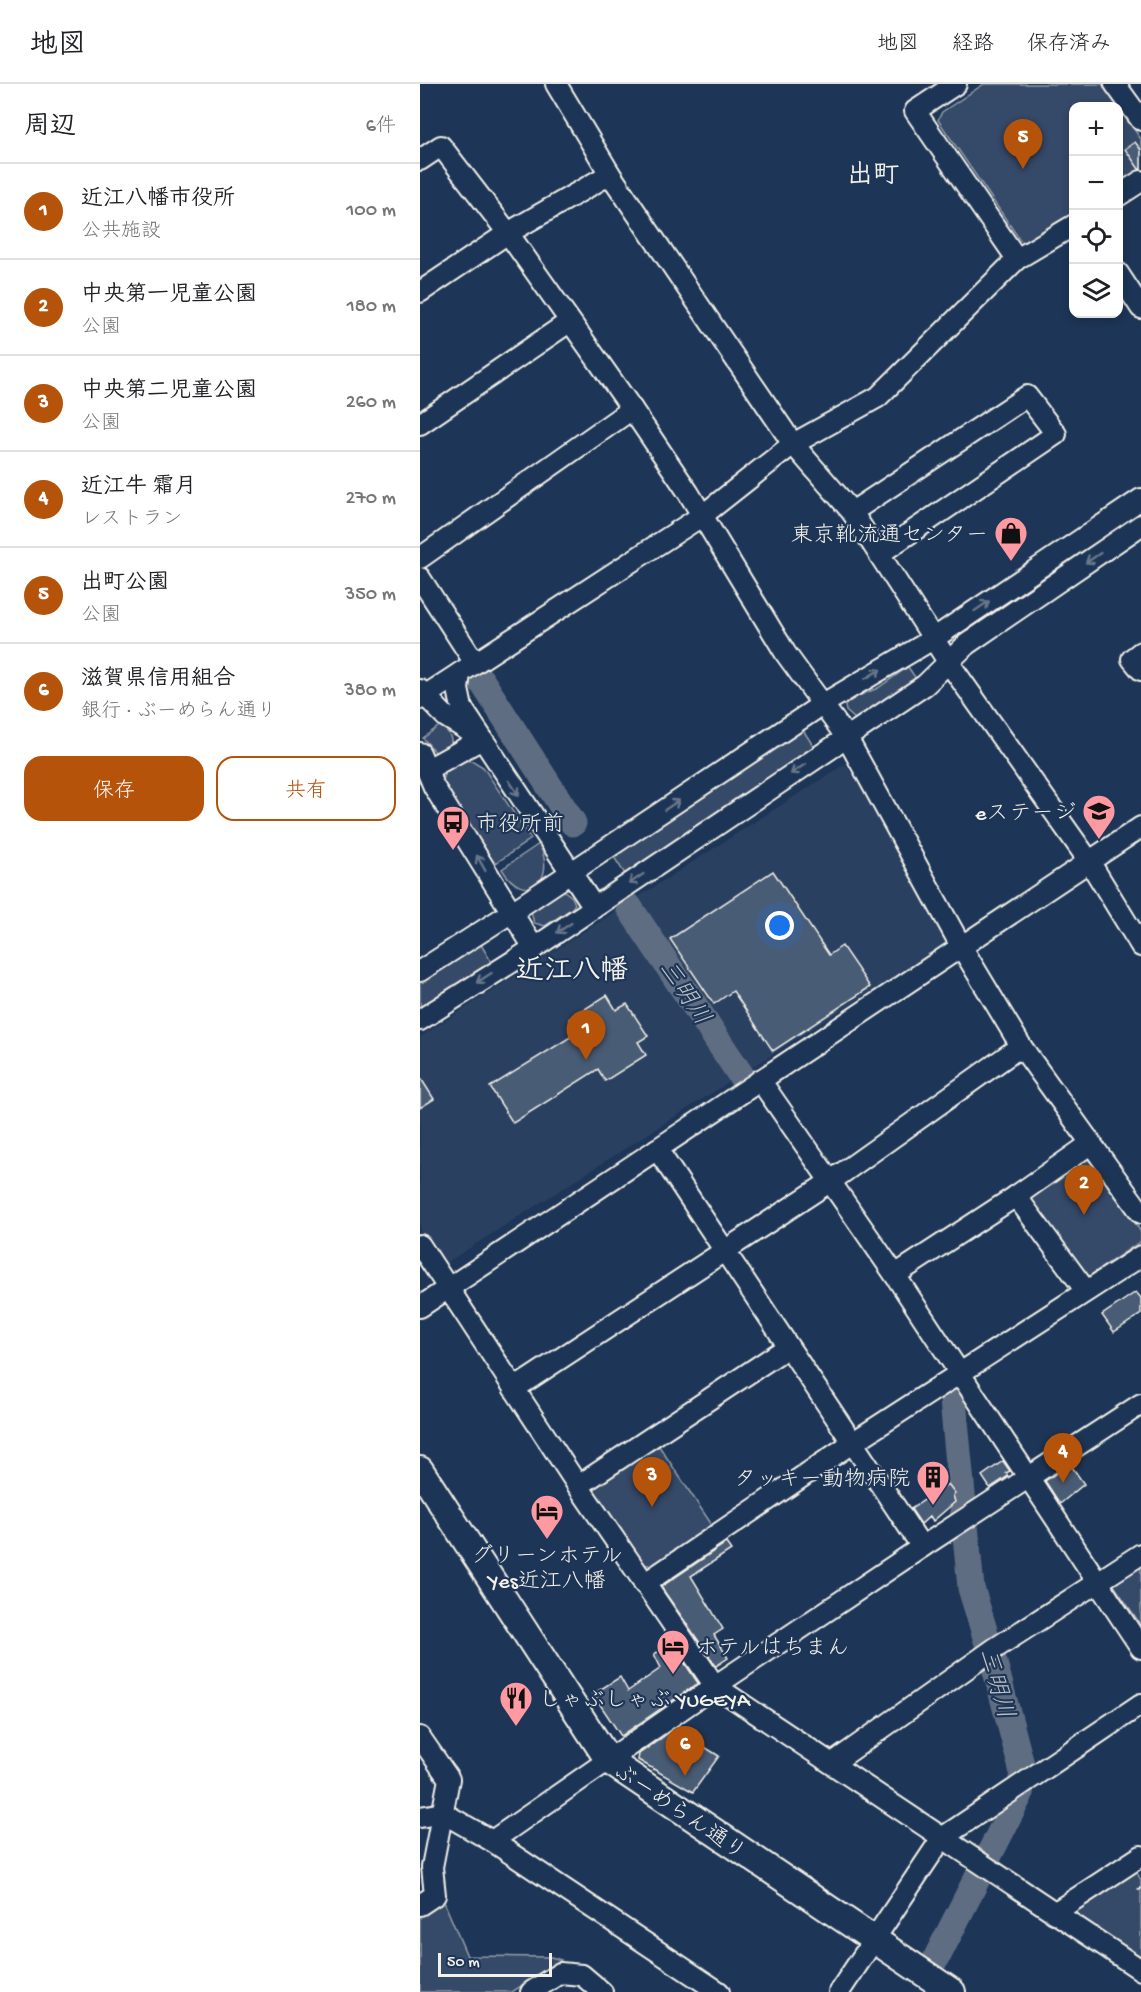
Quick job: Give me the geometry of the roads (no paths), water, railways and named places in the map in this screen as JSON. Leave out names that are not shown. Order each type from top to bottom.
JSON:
[{"type":"main road","name":"ぶーめらん通り","points":[[420,1470],[609,1761],[952,1992]]},
{"type":"street","points":[[556,84],[610,174],[793,444],[852,512],[949,663],[1089,861],[1141,946]]},
{"type":"street","points":[[956,84],[915,111],[1017,259]]},
{"type":"street","points":[[1115,84],[1135,97],[1141,120]]},
{"type":"street","points":[[420,160],[441,146],[508,233],[632,408],[703,515],[786,654],[847,738],[961,946],[1021,1046],[1141,1213]]},
{"type":"street","points":[[420,292],[508,233],[610,174]]},
{"type":"street","points":[[1123,193],[1141,181]]},
{"type":"street","points":[[482,739],[446,717],[422,695],[468,668],[703,515],[793,444],[878,397],[1017,259],[1069,228]]},
{"type":"street","points":[[1123,279],[1141,308]]},
{"type":"street","points":[[420,424],[569,322]]},
{"type":"street","points":[[852,512],[1027,396],[1056,434],[879,554]]},
{"type":"street","points":[[420,558],[632,408]]},
{"type":"street","points":[[420,971],[572,873],[824,704],[933,639],[1141,500]]},
{"type":"street","points":[[420,1020],[534,948],[925,685],[967,644],[1141,525]]},
{"type":"street","points":[[420,578],[468,668]]},
{"type":"street","points":[[1141,652],[1132,659],[1141,670]]},
{"type":"street","points":[[468,668],[458,689],[462,708],[594,908]]},
{"type":"street","points":[[482,739],[424,761],[434,787],[534,948]]},
{"type":"street","points":[[420,1307],[1141,827]]},
{"type":"street","points":[[514,1389],[831,1181],[1021,1046]]},
{"type":"street","points":[[760,1080],[895,1275],[1141,1648]]},
{"type":"street","points":[[895,1275],[1016,1196],[1090,1143]]},
{"type":"street","points":[[657,1149],[922,1547]]},
{"type":"street","points":[[1016,1196],[1086,1291]]},
{"type":"street","points":[[420,1245],[578,1486],[715,1686],[1141,1970]]},
{"type":"street","points":[[644,1584],[852,1443],[1141,1256]]},
{"type":"street","points":[[578,1486],[788,1347]]},
{"type":"street","points":[[492,1841],[715,1686],[1027,1477],[1141,1404]]},
{"type":"street","points":[[833,1763],[990,1652],[1141,1554]]},
{"type":"street","points":[[839,1992],[942,1838],[1141,1704]]},
{"type":"street","points":[[420,1905],[435,1895],[432,1867],[449,1779],[421,1740]]},
{"type":"street","points":[[420,1816],[443,1813],[492,1841],[719,1992]]},
{"type":"street","points":[[1053,1913],[1139,1874]]},
{"type":"street","points":[[531,1992],[560,1973],[582,1975],[602,1992]]},
{"type":"waterway","name":"三明川","points":[[481,680],[573,823]]},
{"type":"waterway","name":"三明川","points":[[629,907],[742,1077]]},
{"type":"waterway","name":"三明川","points":[[937,1957],[1020,1794],[1023,1772],[971,1588],[952,1390]]},
{"type":"place","name":"出町公園","points":[[1023,169]]},
{"type":"place","name":"東京靴流通センター","points":[[1011,562]]},
{"type":"place","name":"eステージ","points":[[1099,840]]},
{"type":"place","name":"市役所前","points":[[453,851]]},
{"type":"place","name":"近江八幡市役所","points":[[586,1060]]},
{"type":"place","name":"中央第一児童公園","points":[[1084,1215]]},
{"type":"place","name":"近江牛 霜月","points":[[1063,1483]]},
{"type":"place","name":"タッキー動物病院","points":[[933,1506]]},
{"type":"place","name":"中央第二児童公園","points":[[652,1507]]},
{"type":"place","name":"グリーンホテル Yes近江八幡","points":[[547,1540]]},
{"type":"place","name":"ホテルはちまん","points":[[673,1675]]},
{"type":"place","name":"しゃぶしゃぶ YUGEYA","points":[[516,1727]]},
{"type":"place","name":"滋賀県信用組合","points":[[685,1776]]},
{"type":"district","name":"出町","points":[[873,173]]},
{"type":"district","name":"近江八幡","points":[[572,968]]}]
